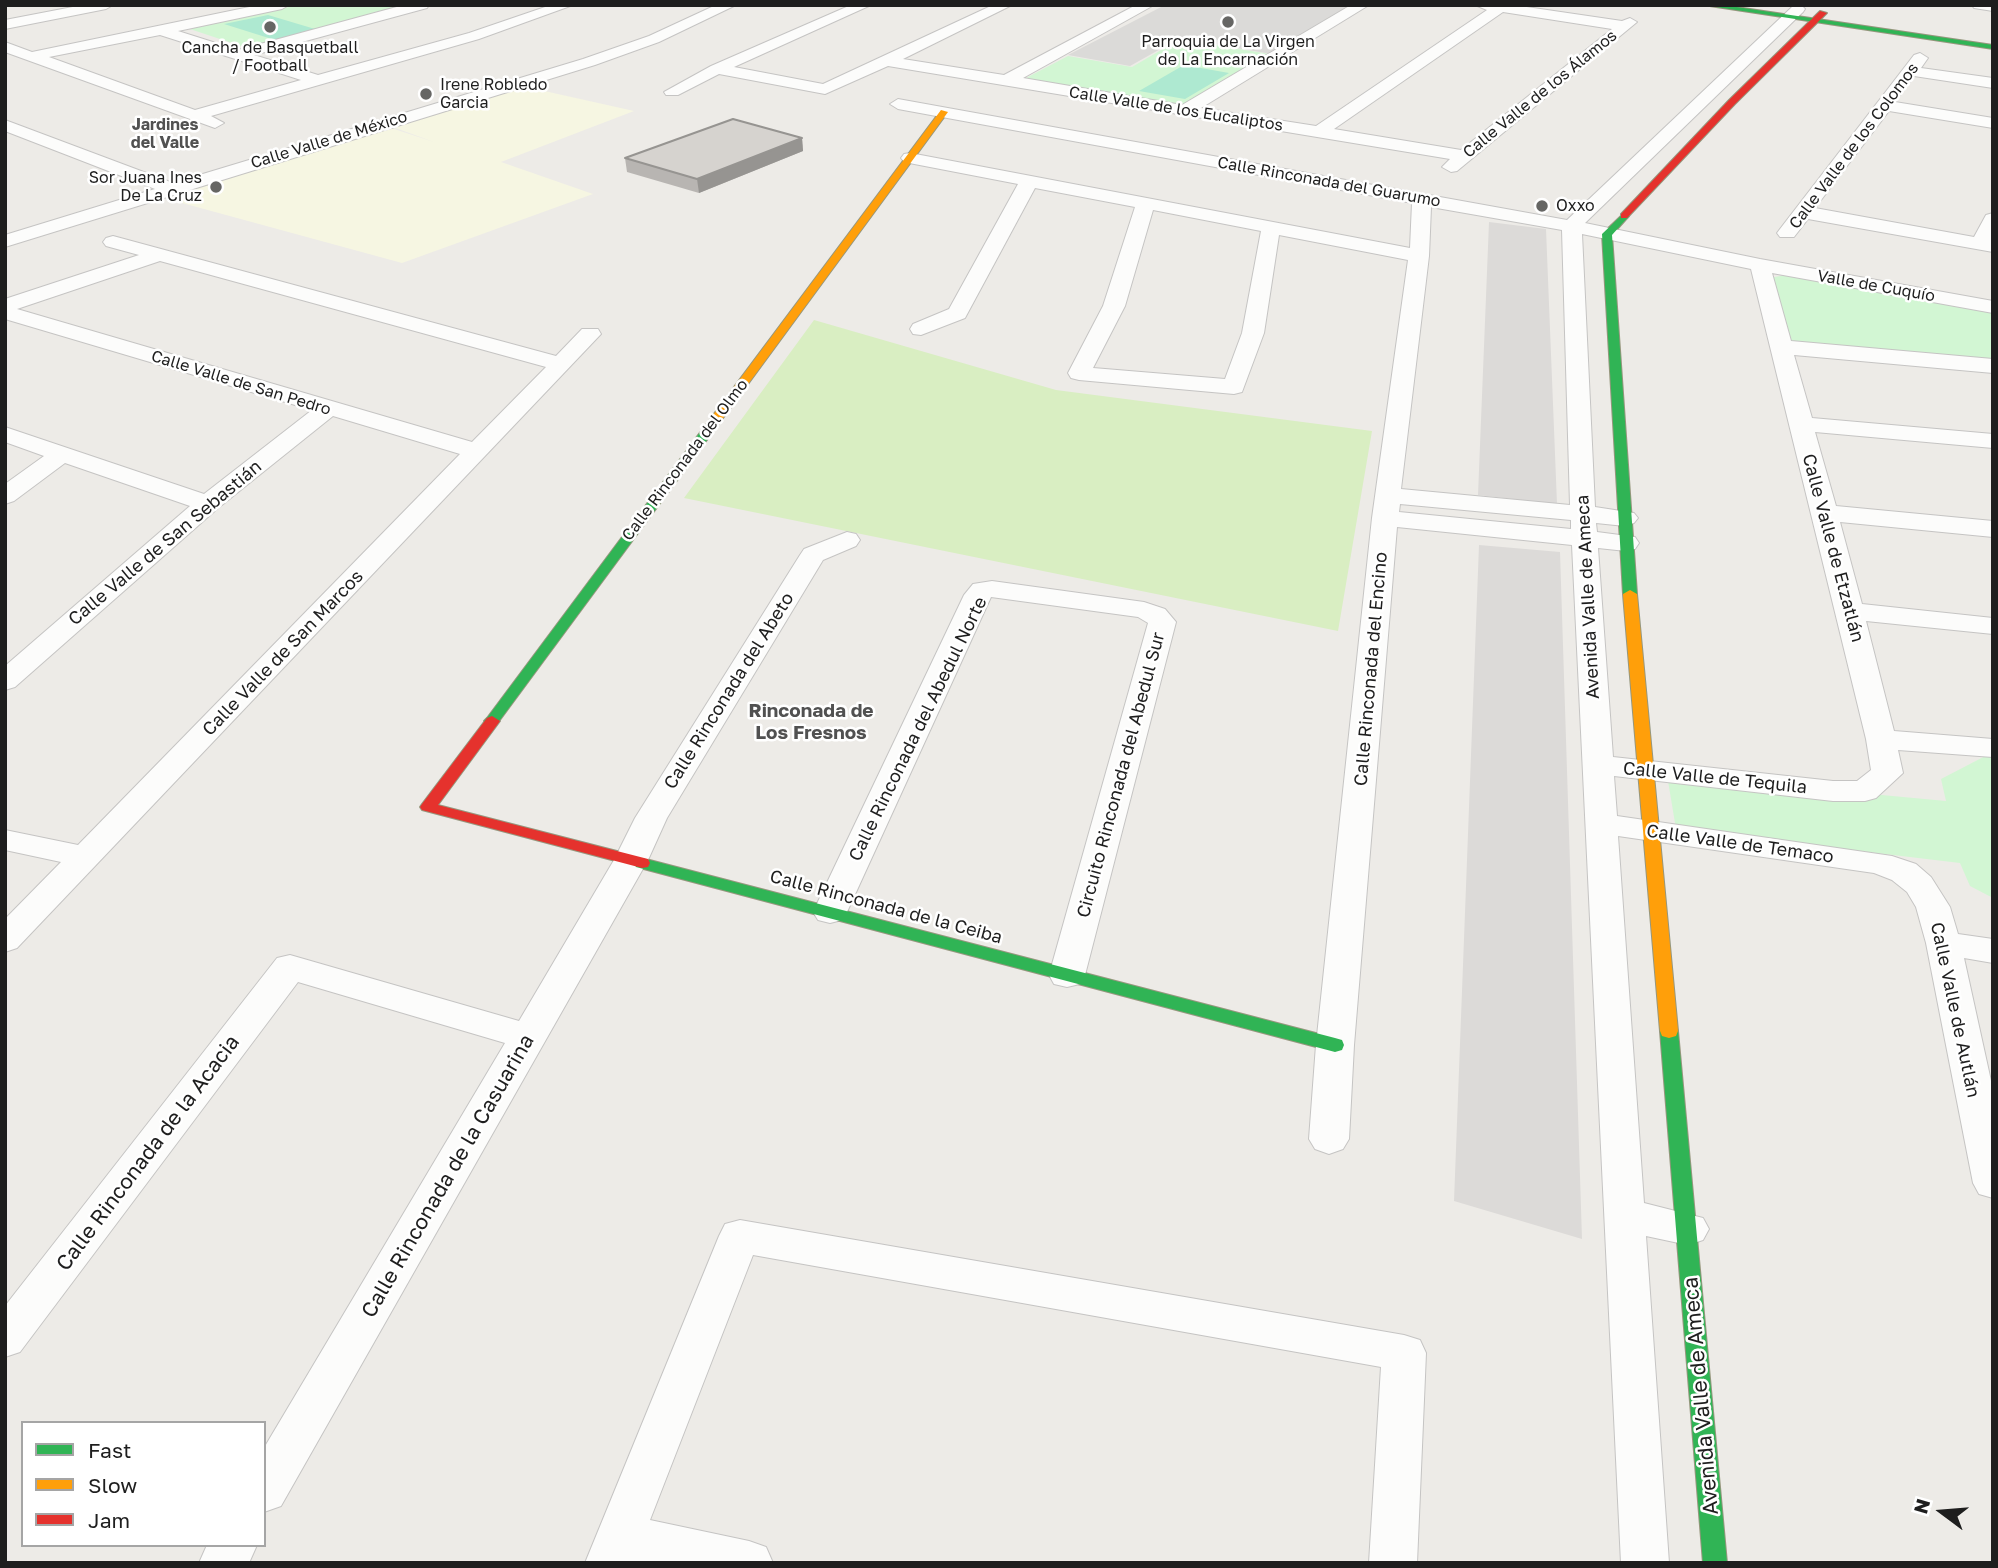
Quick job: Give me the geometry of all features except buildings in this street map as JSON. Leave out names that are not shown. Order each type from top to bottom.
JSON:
[{"type":"street","points":[[5,25],[106,5]]},
{"type":"street","points":[[33,56],[282,5]]},
{"type":"street","points":[[240,54],[422,5]]},
{"type":"street","points":[[196,115],[486,33],[566,5]]},
{"type":"street","name":"Calle Valle de México","points":[[5,241],[581,53],[701,5]]},
{"type":"street","points":[[672,92],[864,5]]},
{"type":"street","points":[[718,69],[813,88],[836,86],[1005,5]]},
{"type":"street","points":[[1006,80],[1147,5]]},
{"type":"street","points":[[1185,110],[1362,5]]},
{"type":"street","points":[[1482,5],[1500,8]]},
{"type":"street","points":[[1706,5],[1799,13],[1993,37]]},
{"type":"street","points":[[1979,5],[1993,7]]},
{"type":"street","name":"Calle Valle de México","points":[[158,189],[589,62],[654,38],[724,6]]},
{"type":"street","points":[[1319,132],[1500,8]]},
{"type":"street","name":"Calle Valle de los Álamos","points":[[1458,162],[1627,24],[1500,8]]},
{"type":"street","points":[[1799,13],[1993,47]]},
{"type":"street","points":[[1572,225],[1799,13]]},
{"type":"street","points":[[1607,234],[1732,102],[1799,13]]},
{"type":"street","points":[[163,30],[320,81]]},
{"type":"street","points":[[5,47],[229,129]]},
{"type":"street","name":"Calle Valle de los Eucaliptos","points":[[888,61],[1319,132],[1458,162]]},
{"type":"street","name":"Calle Valle de los Colomos","points":[[1787,233],[1915,64],[1993,83]]},
{"type":"street","name":"Calle Rinconada del Guarumo","points":[[898,104],[1572,225],[1760,265]]},
{"type":"street","points":[[1884,106],[1993,123]]},
{"type":"street","name":"Calle Rinconada del Olmo","points":[[428,807],[944,113]]},
{"type":"street","points":[[5,125],[158,189]]},
{"type":"street","points":[[5,141],[129,189]]},
{"type":"street","points":[[910,158],[1419,256]]},
{"type":"street","points":[[921,329],[957,313],[1029,181]]},
{"type":"street","points":[[5,227],[129,189],[158,189]]},
{"type":"street","name":"Calle Rinconada del Encino","points":[[1329,1139],[1335,1045],[1386,507],[1419,256],[1422,199]]},
{"type":"street","points":[[1146,203],[1114,306],[1079,373],[1234,387],[1253,333],[1271,227]]},
{"type":"street","points":[[1803,212],[1987,245],[1993,219]]},
{"type":"street","points":[[60,224],[85,233]]},
{"type":"street","name":"Avenida Valle de Ameca","points":[[1572,225],[1597,765],[1645,1563]]},
{"type":"street","name":"Avenida Valle de Ameca","points":[[1607,234],[1626,530],[1715,1563]]},
{"type":"street","points":[[113,243],[560,365]]},
{"type":"street","points":[[5,309],[156,256]]},
{"type":"street","name":"Valle de Cuquío","points":[[1760,265],[1993,307]]},
{"type":"street","name":"Calle Valle de Etzatlán","points":[[1760,265],[1850,611],[1881,739],[1886,773],[1865,791],[1833,791]]},
{"type":"street","name":"Calle Valle de San Pedro","points":[[5,309],[328,409],[478,452]]},
{"type":"street","name":"Calle Valle de San Marcos","points":[[5,940],[590,334]]},
{"type":"street","points":[[1781,347],[1993,366]]},
{"type":"street","name":"Calle Valle de San Sebastián","points":[[5,681],[208,504],[328,409]]},
{"type":"street","points":[[1801,424],[1993,441]]},
{"type":"street","points":[[5,434],[208,504]]},
{"type":"street","points":[[5,496],[63,453]]},
{"type":"street","points":[[1386,507],[1626,530]]},
{"type":"street","points":[[1824,513],[1993,529]]},
{"type":"street","name":"Calle Rinconada del Abeto","points":[[631,860],[651,818],[813,555],[847,540]]},
{"type":"street","name":"Calle Rinconada del Abedul Norte","points":[[830,912],[978,595],[983,590],[992,589]]},
{"type":"street","name":"Circuito Rinconada del Abedul Sur","points":[[992,589],[1144,610],[1155,615],[1161,622],[1067,975]]},
{"type":"street","points":[[1850,611],[1993,626]]},
{"type":"street","points":[[1881,739],[1993,748]]},
{"type":"street","name":"Calle Valle de Tequila","points":[[1597,765],[1833,791]]},
{"type":"street","name":"Calle Rinconada de la Ceiba","points":[[428,807],[1335,1045]]},
{"type":"street","name":"Calle Valle de Temaco","points":[[1601,824],[1880,863]]},
{"type":"street","points":[[5,839],[85,857]]},
{"type":"street","name":"Calle Rinconada de la Casuarina","points":[[266,1488],[631,860]]},
{"type":"street","name":"Calle Valle de Autlán","points":[[1880,863],[1904,872],[1919,886],[1933,907],[1990,1160]]},
{"type":"street","points":[[1943,943],[1993,951]]},
{"type":"street","name":"Calle Rinconada de la Acacia","points":[[5,1339],[290,967],[529,1037]]},
{"type":"street","points":[[1624,1215],[1688,1229]]},
{"type":"street","points":[[749,1563],[614,1550],[740,1236],[1405,1353],[1393,1563]]},
{"type":"street","points":[[223,1563],[232,1547]]},
{"type":"shaded area","name":"Parroquia de La Virgen de La Encarnación","points":[[1165,5],[1351,5],[1271,54],[1180,38],[1130,66],[1068,55]]},
{"type":"shaded area","points":[[522,86],[634,111],[501,162],[593,194],[402,263],[160,197],[388,127],[434,142],[390,126]]},
{"type":"shaded area","points":[[1489,222],[1546,229],[1557,504],[1478,495]]},
{"type":"shaded area","points":[[1479,545],[1560,552],[1582,1239],[1454,1201]]},
{"type":"green space","points":[[298,5],[413,5],[253,50],[190,29]]},
{"type":"green space","name":"Cancha de Basquetball / Football","points":[[268,15],[315,29],[275,40],[224,24]]},
{"type":"green space","points":[[1180,39],[1269,54],[1183,107],[1026,78],[1068,56],[1132,67]]},
{"type":"green space","points":[[1184,65],[1229,73],[1185,99],[1139,91]]},
{"type":"green space","points":[[1786,275],[1993,313],[1993,363],[1785,344],[1769,278]]},
{"type":"green space","points":[[814,320],[1056,390],[1372,431],[1338,631],[684,498]]},
{"type":"green space","points":[[1993,752],[1993,898],[1970,886],[1960,863],[1676,829],[1667,775],[1946,801],[1941,779]]},
{"type":"traffic: fast","points":[[1706,5],[1993,47]]},
{"type":"traffic: fast","points":[[1624,216],[1607,234],[1630,594]]},
{"type":"traffic: fast","points":[[492,721],[714,422]]},
{"type":"traffic: fast","points":[[642,863],[1335,1045]]},
{"type":"traffic: fast","points":[[1669,1031],[1715,1563]]},
{"type":"traffic: slow","points":[[714,422],[944,112]]},
{"type":"traffic: slow","points":[[1630,594],[1669,1031]]},
{"type":"traffic: jam","points":[[1624,216],[1732,102],[1823,13]]},
{"type":"traffic: jam","points":[[492,721],[428,807],[642,863]]},
{"type":"place","name":"Parroquia de La Virgen de La Encarnación","points":[[1228,22]]},
{"type":"place","name":"Cancha de Basquetball / Football","points":[[270,27]]},
{"type":"place","name":"Irene Robledo Garcia","points":[[426,94]]},
{"type":"place","name":"Sor Juana Ines De La Cruz","points":[[216,187]]},
{"type":"place","name":"Oxxo","points":[[1542,206]]},
{"type":"district","name":"Jardines del Valle","points":[[165,134]]},
{"type":"district","name":"Rinconada de Los Fresnos","points":[[811,722]]}]
